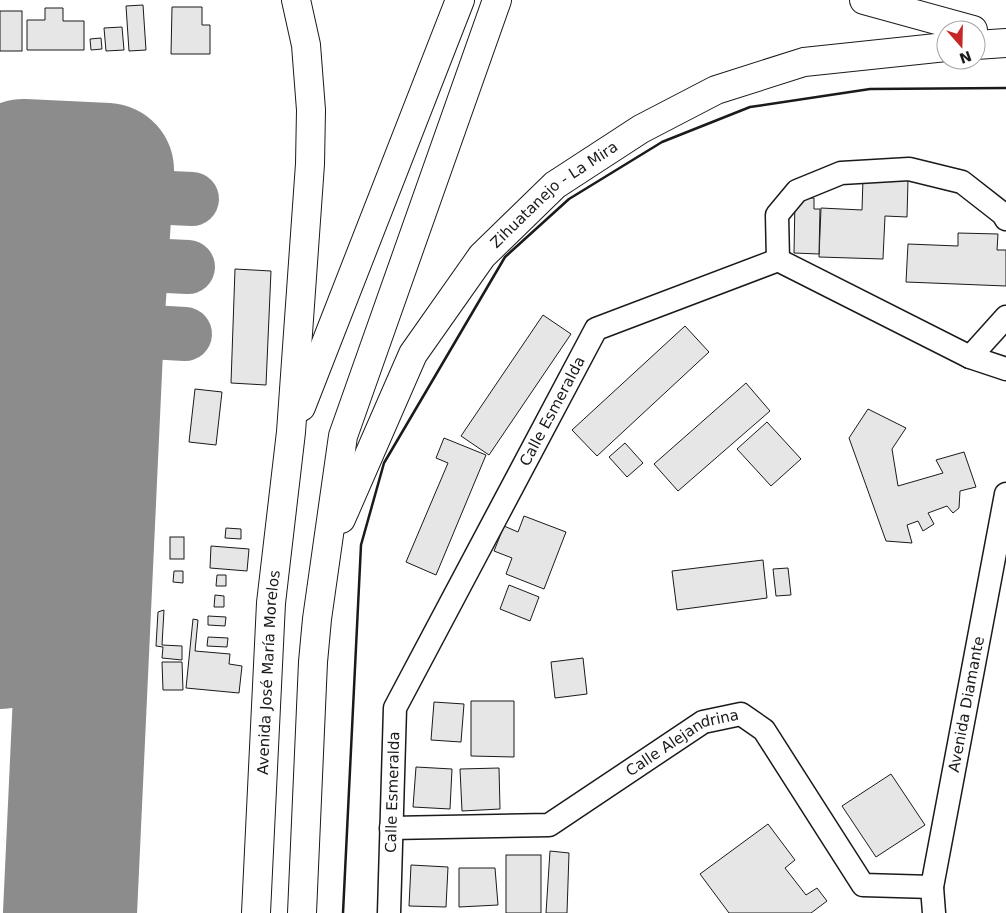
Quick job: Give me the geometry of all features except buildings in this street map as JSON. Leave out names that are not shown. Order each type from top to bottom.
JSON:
[{"type":"main road","points":[[291,432],[310,164],[311,110],[306,45],[296,0]]},
{"type":"main road","points":[[291,432],[460,0]]},
{"type":"main road","points":[[302,913],[313,662],[317,619],[343,436],[497,0]]},
{"type":"main road","points":[[864,0],[937,20]]},
{"type":"main road","points":[[986,34],[1006,41]]},
{"type":"main road","points":[[986,44],[1006,41]]},
{"type":"main road","name":"Zihuatanejo - La Mira","points":[[328,550],[413,354],[482,256],[555,185],[641,129],[716,90],[804,62],[936,48]]},
{"type":"main road","name":"Avenida José María Morelos","points":[[256,913],[271,603],[291,432]]},
{"type":"street","points":[[1006,219],[1003,214],[962,182],[909,169],[841,173],[797,191],[777,216],[778,260],[970,357],[1006,369]]},
{"type":"street","name":"Calle Esmeralda","points":[[389,913],[395,708],[596,330],[778,260]]},
{"type":"street","points":[[970,357],[1006,317]]},
{"type":"street","name":"Avenida Diamante","points":[[934,913],[932,887],[1006,494]]},
{"type":"street","name":"Calle Alejandrina","points":[[391,828],[549,825],[703,722],[741,714],[764,730],[863,885],[932,887]]},
{"type":"taxiway","points":[[58,235],[69,212],[74,206],[88,199],[105,195],[192,199]]},
{"type":"taxiway","points":[[55,303],[57,293],[65,279],[70,274],[84,267],[102,263],[188,267]]},
{"type":"taxiway","points":[[53,377],[57,359],[66,344],[79,334],[87,331],[97,329],[185,334]]},
{"type":"taxiway","points":[[0,387],[17,389],[32,394],[44,404],[53,419]]},
{"type":"runway","points":[[0,642],[23,166],[107,170],[97,329],[70,913]]},
{"type":"wall","points":[[343,913],[361,545],[384,463],[505,257],[569,199],[662,142],[750,107],[870,89],[1006,88]]}]
